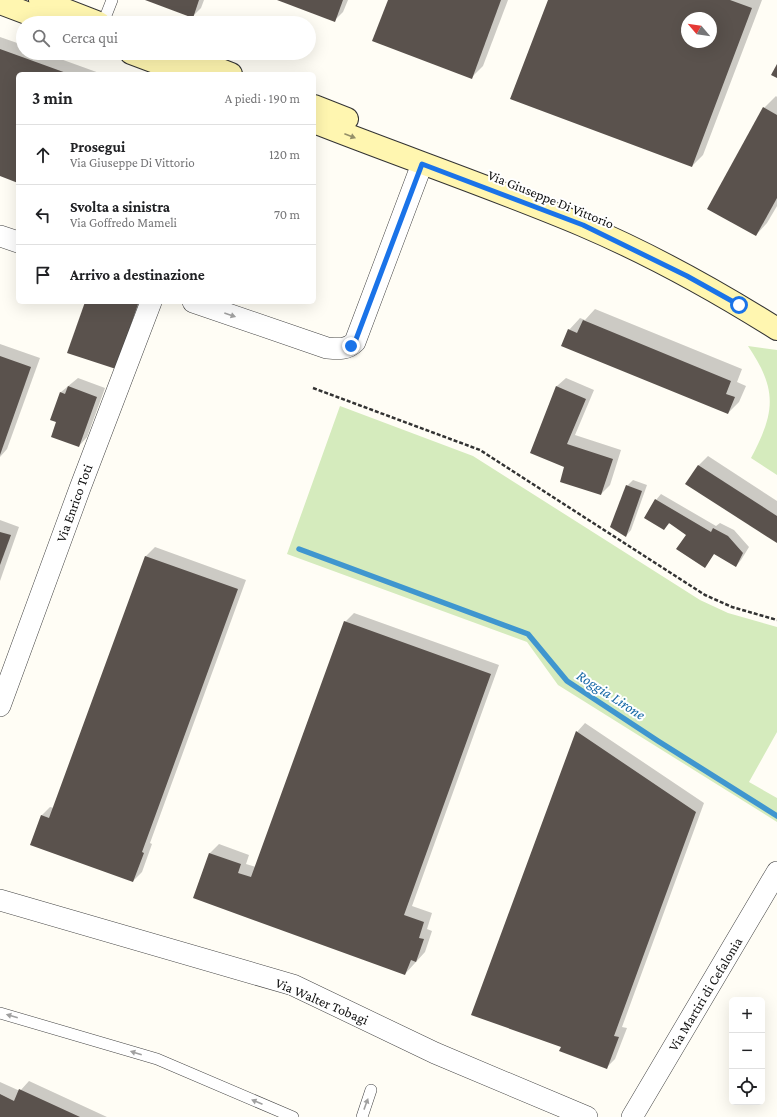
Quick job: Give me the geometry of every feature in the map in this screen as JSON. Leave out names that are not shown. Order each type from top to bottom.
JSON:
[{"type":"main road","points":[[40,0],[81,16]]},
{"type":"main road","points":[[0,3],[34,16]]},
{"type":"main road","points":[[149,60],[181,72]]},
{"type":"main road","points":[[195,60],[226,72]]},
{"type":"main road","name":"Via Giuseppe Di Vittorio","points":[[316,107],[597,215],[657,244],[777,313]]},
{"type":"main road","name":"Via Giuseppe Di Vittorio","points":[[316,123],[597,232],[687,276],[739,305],[777,329]]},
{"type":"street","points":[[200,304],[327,348],[343,348],[351,346],[355,342],[422,164]]},
{"type":"street","points":[[0,236],[16,241]]},
{"type":"street","name":"Via Enrico Toti","points":[[0,706],[80,488],[150,304]]},
{"type":"street","name":"Via Martiri di Cefalonia","points":[[632,1117],[777,872]]},
{"type":"street","name":"Via Walter Tobagi","points":[[0,900],[293,985],[435,1054],[587,1117]]},
{"type":"lane","points":[[106,16],[112,0]]},
{"type":"lane","points":[[0,1012],[157,1060],[293,1117]]},
{"type":"lane","points":[[362,1117],[371,1090]]},
{"type":"path","points":[[313,388],[480,450],[705,595],[732,607],[777,620]]},
{"type":"green space","points":[[748,346],[777,350],[777,475],[751,458],[765,427],[769,413],[770,400],[764,375]]},
{"type":"green space","points":[[340,406],[473,456],[700,600],[728,613],[777,627],[777,732],[749,782],[777,798],[777,822],[558,685],[527,642],[287,554]]},
{"type":"building","points":[[145,0],[199,0],[194,16],[188,16]]},
{"type":"building","points":[[277,0],[343,0],[335,22]]},
{"type":"building","points":[[388,0],[501,0],[472,79],[372,41]]},
{"type":"building","points":[[548,0],[730,0],[752,8],[692,167],[510,99]]},
{"type":"building","points":[[0,49],[16,55],[16,60],[30,60],[63,72],[16,72],[16,182],[0,176]]},
{"type":"building","points":[[777,64],[777,78],[771,75]]},
{"type":"building","points":[[763,107],[777,115],[777,198],[756,236],[707,209]]},
{"type":"building","points":[[84,304],[138,304],[116,369],[67,353]]},
{"type":"building","points":[[583,320],[731,381],[726,394],[735,397],[728,414],[561,346],[568,329],[577,333]]},
{"type":"building","points":[[0,356],[31,367],[0,455]]},
{"type":"building","points":[[68,386],[97,397],[79,447],[51,437],[56,422],[50,420],[60,392],[65,394]]},
{"type":"building","points":[[556,386],[586,399],[567,444],[613,459],[601,495],[560,482],[564,467],[530,453]]},
{"type":"building","points":[[698,465],[777,516],[777,543],[685,484]]},
{"type":"building","points":[[626,485],[642,491],[626,537],[610,527]]},
{"type":"building","points":[[655,499],[711,532],[713,528],[728,536],[743,553],[736,567],[714,554],[705,568],[676,549],[686,535],[669,523],[664,530],[644,518]]},
{"type":"building","points":[[0,532],[11,535],[0,565]]},
{"type":"building","points":[[145,556],[238,589],[142,852],[144,853],[133,882],[30,845],[41,815],[49,818]]},
{"type":"building","points":[[344,621],[491,674],[404,915],[424,922],[419,938],[424,939],[416,962],[411,960],[405,975],[193,898],[209,853],[241,864],[238,873],[251,877]]},
{"type":"building","points":[[576,731],[696,812],[614,1036],[619,1037],[607,1069],[559,1051],[561,1047],[471,1015]]},
{"type":"building","points":[[19,1089],[80,1117],[0,1117],[0,1094],[14,1101]]},
{"type":"waterway","name":"Roggia Lirone","points":[[299,549],[528,634],[567,681],[658,741],[777,816]]},
{"type":"route","points":[[351,346],[355,342],[422,164],[583,225],[687,276],[739,305]]}]
